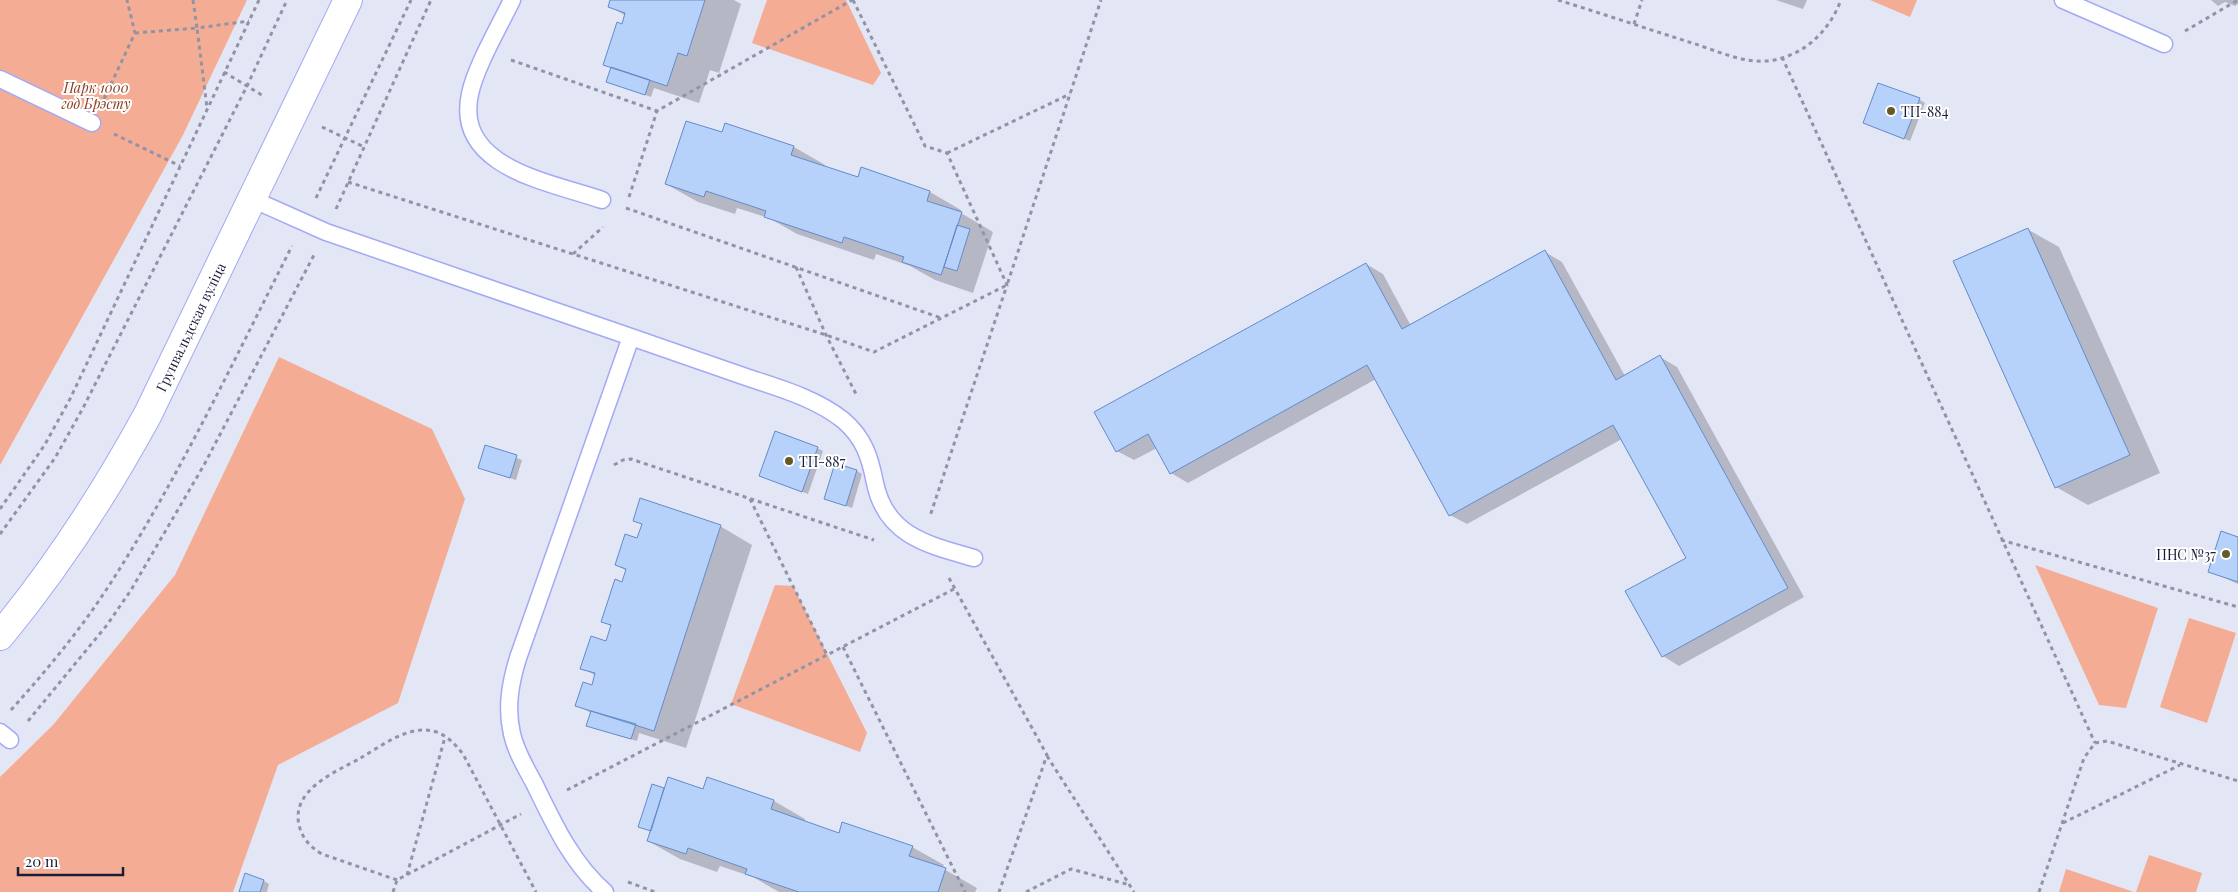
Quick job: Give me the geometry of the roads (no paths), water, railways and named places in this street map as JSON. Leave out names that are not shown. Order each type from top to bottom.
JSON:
[{"type":"street","name":"Грунвальдская вуліца","points":[[0,636],[58,560],[122,463],[148,414],[348,0]]},
{"type":"lane","points":[[512,0],[470,93],[468,114],[472,134],[486,154],[502,165],[602,200]]},
{"type":"lane","points":[[2063,0],[2164,44]]},
{"type":"lane","points":[[0,79],[92,123]]},
{"type":"lane","points":[[252,199],[326,232],[788,391],[826,409],[856,432],[867,450],[880,501],[888,516],[914,538],[933,546],[974,558]]},
{"type":"lane","points":[[606,892],[595,884],[570,851],[544,803],[519,753],[512,734],[508,700],[511,681],[631,337]]},
{"type":"place","name":"ТП-884","points":[[1891,111]]},
{"type":"place","name":"ТП-887","points":[[789,461]]},
{"type":"place","name":"ПНС №37","points":[[2226,554]]},
{"type":"park label","name":"Парк 1000 год Брэсту","points":[[96,95]]}]
